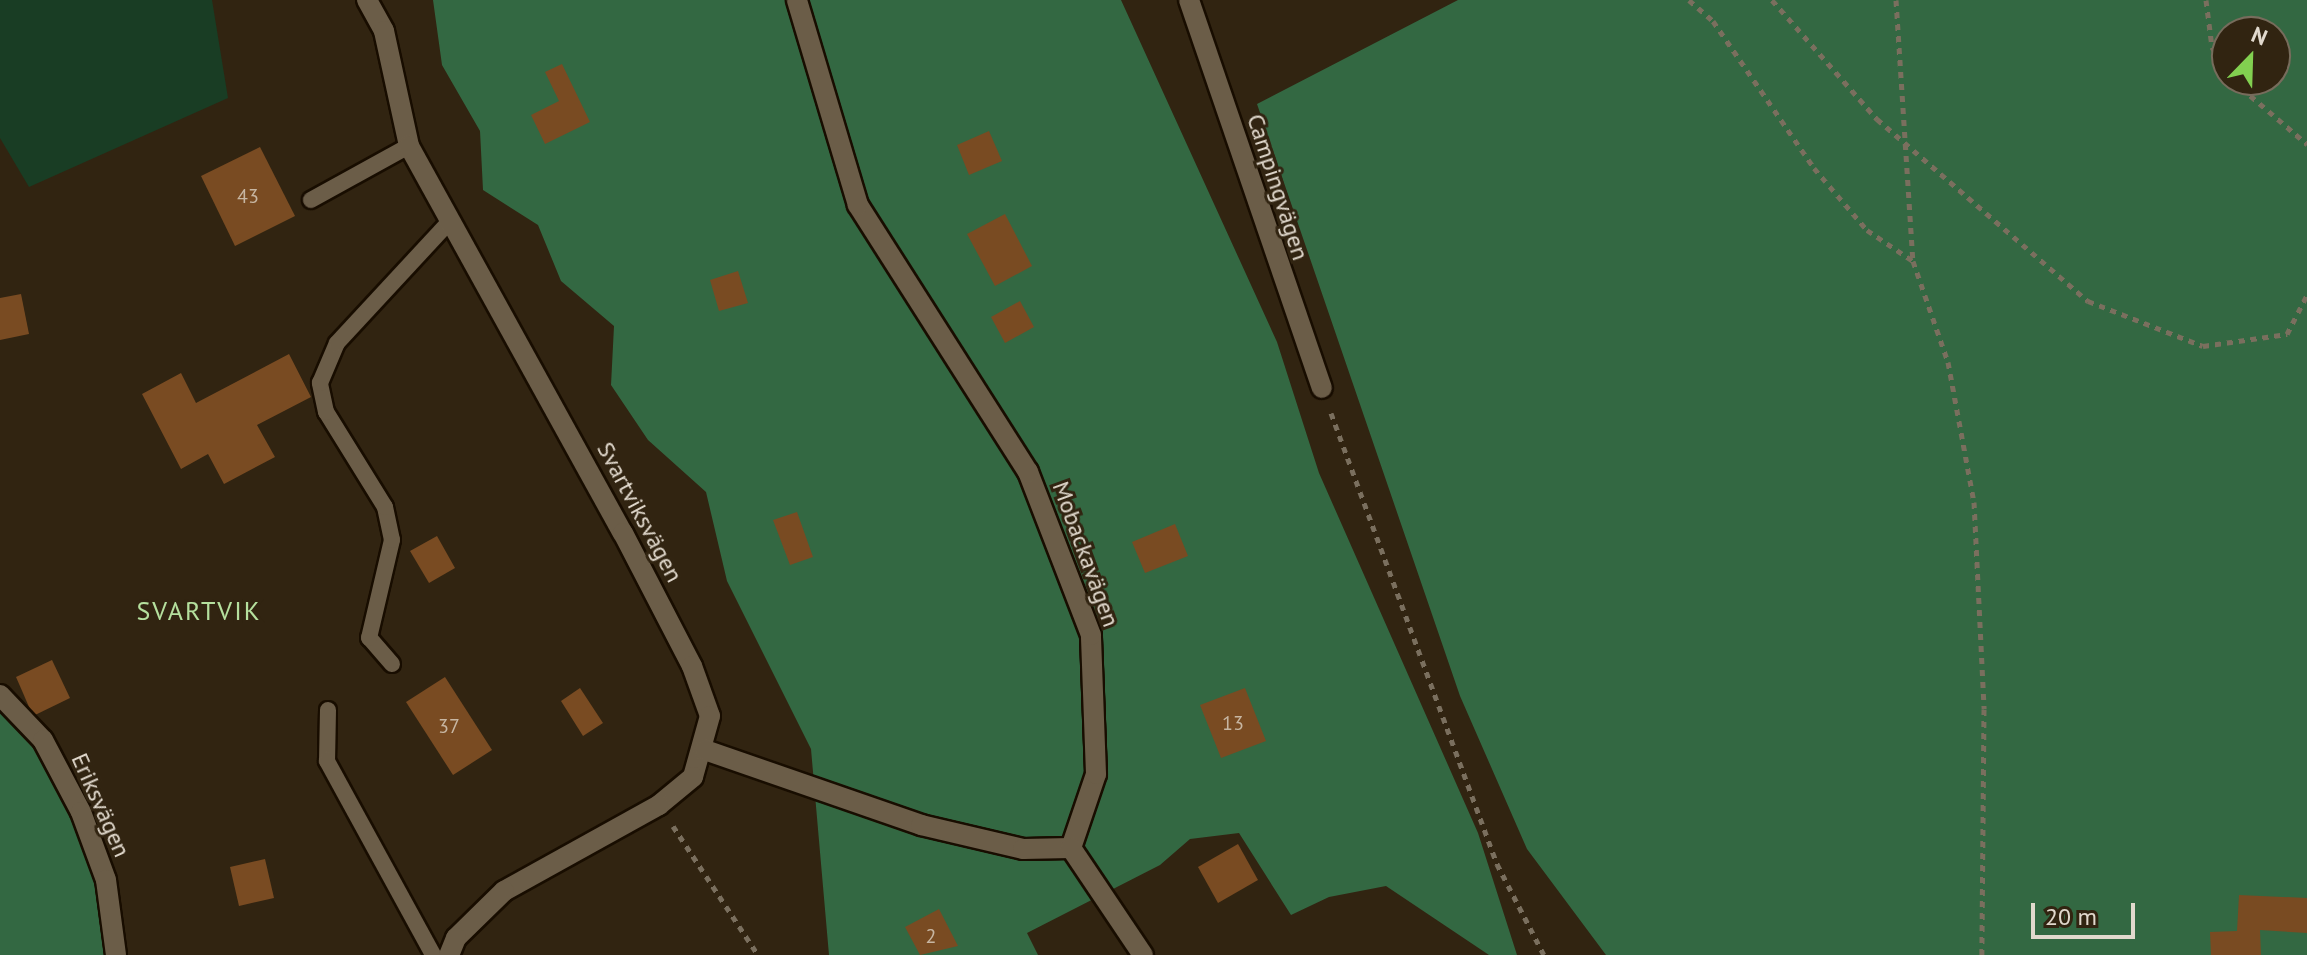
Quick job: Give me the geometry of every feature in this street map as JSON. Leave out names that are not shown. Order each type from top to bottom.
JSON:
[{"type":"street","name":"Svartviksvägen","points":[[367,0],[384,31],[409,146],[692,666],[710,716],[705,750],[693,777],[659,805],[504,891],[456,938],[449,955]]},
{"type":"street","name":"Mobackavägen","points":[[797,0],[858,205],[1028,472],[1091,635],[1096,774],[1071,848]]},
{"type":"street","name":"Campingvägen","points":[[1189,0],[1322,388]]},
{"type":"street","name":"Eriksvägen","points":[[0,695],[43,740],[81,812],[106,880],[116,955]]},
{"type":"street","points":[[705,750],[921,825],[1023,849],[1071,848],[1143,955]]},
{"type":"lane","points":[[311,200],[409,146]]},
{"type":"lane","points":[[392,664],[369,638],[392,540],[385,507],[326,412],[320,383],[337,343],[450,221]]},
{"type":"lane","points":[[328,710],[327,761],[433,955]]},
{"type":"path","points":[[1689,0],[1713,21],[1867,230],[1913,261]]},
{"type":"path","points":[[1772,0],[1906,144],[2088,301],[2203,346],[2287,334],[2307,295]]},
{"type":"path","points":[[1896,0],[1913,261],[1948,362],[1974,502],[1984,709],[1982,955]]},
{"type":"path","points":[[2206,0],[2211,39]]},
{"type":"path","points":[[2251,96],[2307,144]]},
{"type":"path","points":[[1322,388],[1497,864],[1544,955]]},
{"type":"path","points":[[659,805],[758,955]]},
{"type":"green space","points":[[0,0],[212,0],[228,98],[29,187],[0,138]]},
{"type":"green space","points":[[433,0],[1121,0],[1277,342],[1319,473],[1478,833],[1517,955],[1489,955],[1386,886],[1329,897],[1291,915],[1239,833],[1190,839],[1160,865],[1027,933],[1038,955],[829,955],[811,749],[727,581],[706,492],[648,440],[611,385],[614,326],[561,281],[538,225],[483,190],[480,131],[442,65]]},
{"type":"green space","points":[[1458,0],[2307,0],[2307,955],[1606,955],[1527,849],[1460,696],[1257,104]]},
{"type":"green space","points":[[0,695],[81,812],[116,955],[0,955]]},
{"type":"building","points":[[562,64],[590,122],[545,144],[531,115],[559,101],[545,72]]},
{"type":"building","points":[[989,131],[1002,161],[969,175],[957,145]]},
{"type":"building","points":[[260,147],[295,216],[235,246],[201,176]]},
{"type":"building","points":[[1005,214],[1032,266],[995,286],[967,234]]},
{"type":"building","points":[[738,271],[748,303],[719,311],[710,280]]},
{"type":"building","points":[[21,294],[29,334],[0,340],[0,298]]},
{"type":"building","points":[[1020,301],[1034,327],[1005,343],[991,317]]},
{"type":"building","points":[[289,354],[311,397],[257,425],[275,457],[224,484],[208,454],[181,469],[142,394],[181,373],[196,403]]},
{"type":"building","points":[[797,512],[813,557],[790,565],[773,520]]},
{"type":"building","points":[[1175,524],[1188,556],[1145,573],[1132,542]]},
{"type":"building","points":[[437,536],[455,568],[429,583],[410,551]]},
{"type":"building","points":[[52,660],[70,698],[33,716],[16,677]]},
{"type":"building","points":[[445,677],[492,750],[453,775],[406,702]]},
{"type":"building","points":[[580,688],[603,723],[583,736],[561,701]]},
{"type":"building","points":[[1245,688],[1266,741],[1221,758],[1200,705]]},
{"type":"building","points":[[1238,844],[1258,880],[1218,903],[1198,867]]},
{"type":"building","points":[[265,859],[274,898],[239,906],[230,867]]},
{"type":"building","points":[[2239,895],[2307,898],[2307,933],[2260,930],[2261,955],[2211,955],[2210,932],[2237,931]]},
{"type":"building","points":[[939,909],[958,946],[920,955],[905,927]]},
{"type":"district","name":"SVARTVIK","points":[[199,611]]}]
